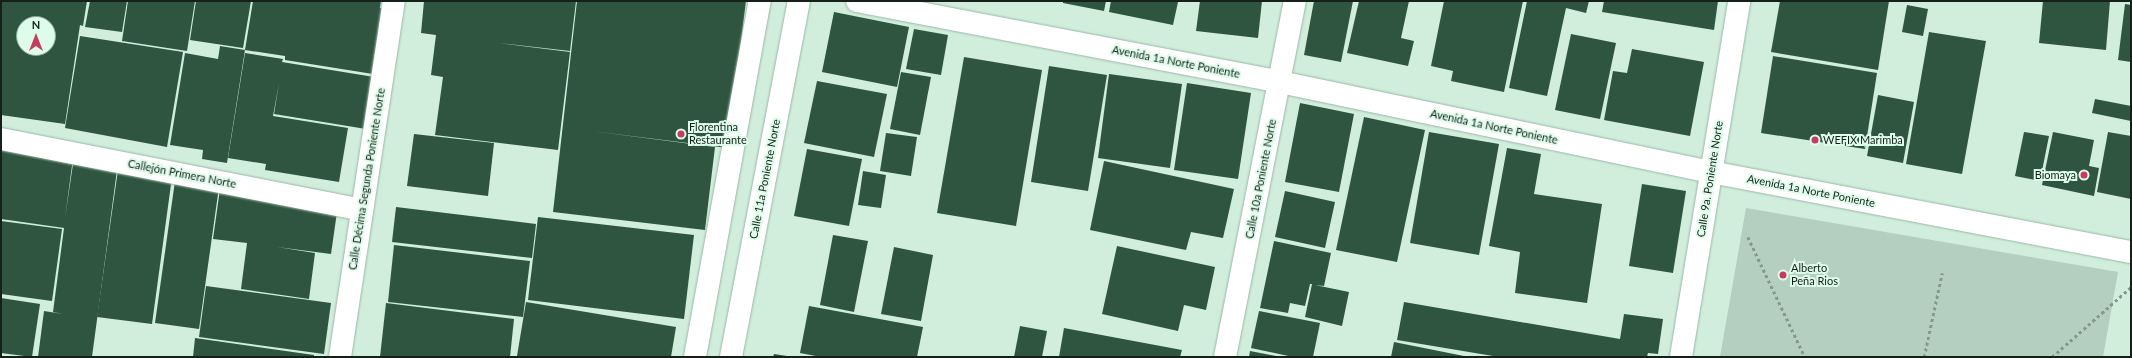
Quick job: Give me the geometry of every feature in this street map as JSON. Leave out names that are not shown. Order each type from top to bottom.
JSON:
[{"type":"street","name":"Calle Décima Segunda Poniente Norte","points":[[340,357],[394,1]]},
{"type":"street","points":[[696,357],[760,1]]},
{"type":"street","name":"Calle 11a Poniente Norte","points":[[731,357],[799,1]]},
{"type":"street","name":"Avenida 1a Norte Poniente","points":[[857,1],[1280,82],[1711,172],[2131,252]]},
{"type":"street","name":"Calle 10a Poniente Norte","points":[[1225,357],[1295,1]]},
{"type":"street","name":"Calle 9a. Poniente Norte","points":[[1681,357],[1739,1]]},
{"type":"street","name":"Callejón Primera Norte","points":[[1,139],[362,210]]},
{"type":"path","points":[[1748,237],[1805,357]]},
{"type":"path","points":[[1924,357],[1942,273]]},
{"type":"path","points":[[2052,357],[2131,287]]},
{"type":"green space","points":[[1746,208],[2118,272],[2103,357],[1720,357]]},
{"type":"building","points":[[1,1],[87,1],[83,26],[80,25],[65,124],[1,115]]},
{"type":"building","points":[[90,1],[127,1],[122,32],[85,27]]},
{"type":"building","points":[[128,1],[195,1],[187,51],[122,41]]},
{"type":"building","points":[[196,1],[251,1],[243,48],[190,40]]},
{"type":"building","points":[[253,1],[381,1],[380,8],[384,8],[373,74],[285,60],[285,56],[245,50]]},
{"type":"building","points":[[424,1],[576,1],[570,51],[499,43],[570,52],[558,150],[435,135],[443,77],[431,75],[436,35],[421,33]]},
{"type":"building","points":[[577,1],[746,1],[728,148],[591,131],[715,147],[705,230],[553,212]]},
{"type":"building","points":[[1063,1],[1106,1],[1104,11],[1063,3]]},
{"type":"building","points":[[1111,1],[1178,2],[1173,25],[1109,12]]},
{"type":"building","points":[[1200,1],[1262,1],[1258,38],[1196,31]]},
{"type":"building","points":[[1314,1],[1353,1],[1341,62],[1304,55]]},
{"type":"building","points":[[1359,1],[1409,1],[1401,38],[1414,41],[1408,66],[1347,53]]},
{"type":"building","points":[[1444,1],[1523,1],[1504,92],[1451,81],[1453,71],[1431,66]]},
{"type":"building","points":[[1527,1],[1589,1],[1586,13],[1566,8],[1547,96],[1509,88]]},
{"type":"building","points":[[1604,1],[1718,1],[1714,30],[1602,12]]},
{"type":"building","points":[[1780,1],[1889,1],[1878,70],[1771,52]]},
{"type":"building","points":[[2043,1],[2110,1],[2106,50],[2039,43]]},
{"type":"building","points":[[2125,4],[2131,5],[2131,62],[2118,60]]},
{"type":"building","points":[[1907,5],[1928,9],[1923,36],[1902,32]]},
{"type":"building","points":[[834,12],[909,27],[897,87],[822,72]]},
{"type":"building","points":[[914,29],[948,35],[941,75],[906,69]]},
{"type":"building","points":[[1929,32],[1986,41],[1962,174],[1906,164]]},
{"type":"building","points":[[1571,34],[1616,43],[1600,119],[1555,110]]},
{"type":"building","points":[[80,36],[183,52],[167,147],[65,128]]},
{"type":"building","points":[[220,46],[245,50],[227,163],[202,159],[203,150],[170,145],[185,53],[218,59]]},
{"type":"building","points":[[1632,49],[1704,62],[1690,136],[1604,120],[1613,71],[1627,73]]},
{"type":"building","points":[[245,53],[283,59],[282,62],[374,77],[366,129],[274,114],[279,83],[273,116],[348,128],[339,182],[265,170],[266,164],[228,158]]},
{"type":"building","points":[[1773,56],[1877,73],[1865,149],[1761,133]]},
{"type":"building","points":[[964,57],[1042,70],[1016,226],[937,213]]},
{"type":"building","points":[[1049,66],[1107,75],[1088,191],[1031,182]]},
{"type":"building","points":[[901,72],[931,77],[920,135],[890,129]]},
{"type":"building","points":[[1109,74],[1182,84],[1170,168],[1098,158]]},
{"type":"building","points":[[817,81],[887,94],[874,157],[804,143]]},
{"type":"building","points":[[1187,83],[1251,93],[1238,179],[1174,170]]},
{"type":"building","points":[[1878,95],[1914,102],[1903,163],[1867,156]]},
{"type":"building","points":[[2095,99],[2131,106],[2131,121],[2092,113]]},
{"type":"building","points":[[1300,103],[1354,114],[1339,192],[1285,182]]},
{"type":"building","points":[[1364,117],[1425,130],[1397,262],[1336,250]]},
{"type":"building","points":[[1429,132],[1499,144],[1479,255],[1410,243]]},
{"type":"building","points":[[2024,132],[2049,136],[2040,181],[2015,176]]},
{"type":"building","points":[[2053,132],[2094,140],[2089,166],[2099,168],[2094,196],[2042,185]]},
{"type":"building","points":[[2108,132],[2131,136],[2131,199],[2097,192]]},
{"type":"building","points":[[886,133],[917,137],[911,176],[880,171]]},
{"type":"building","points":[[414,134],[494,143],[488,196],[407,186]]},
{"type":"building","points":[[1,148],[73,158],[65,218],[73,164],[117,170],[92,357],[38,357],[44,311],[63,314],[53,312],[64,228],[1,219]]},
{"type":"building","points":[[1507,148],[1541,154],[1534,194],[1602,204],[1587,303],[1515,293],[1520,252],[1489,246]]},
{"type":"building","points":[[807,149],[862,159],[849,226],[794,216]]},
{"type":"building","points":[[1104,161],[1234,189],[1223,238],[1191,232],[1186,250],[1090,230]]},
{"type":"building","points":[[118,170],[172,177],[152,324],[97,317]]},
{"type":"building","points":[[863,171],[886,175],[881,208],[858,205]]},
{"type":"building","points":[[175,181],[219,187],[199,329],[155,323]]},
{"type":"building","points":[[1642,184],[1686,191],[1673,273],[1629,266]]},
{"type":"building","points":[[220,189],[338,205],[331,254],[277,247],[315,253],[309,299],[241,289],[247,243],[213,239]]},
{"type":"building","points":[[1285,191],[1335,202],[1325,248],[1275,237]]},
{"type":"building","points":[[396,207],[536,224],[532,258],[392,242]]},
{"type":"building","points":[[538,217],[694,235],[684,319],[528,300]]},
{"type":"building","points":[[1,221],[62,229],[52,301],[1,294]]},
{"type":"building","points":[[833,235],[868,241],[854,312],[820,305]]},
{"type":"building","points":[[1274,241],[1331,253],[1324,286],[1315,285],[1349,292],[1342,326],[1305,317],[1312,284],[1310,284],[1305,306],[1290,303],[1288,313],[1260,308]]},
{"type":"building","points":[[394,245],[530,261],[523,317],[388,302]]},
{"type":"building","points":[[1117,246],[1215,267],[1206,310],[1184,305],[1178,331],[1102,314]]},
{"type":"building","points":[[894,247],[933,255],[921,321],[881,314]]},
{"type":"building","points":[[206,286],[331,303],[324,354],[199,337]]},
{"type":"building","points":[[1,298],[40,304],[32,357],[1,353]]},
{"type":"building","points":[[526,302],[676,327],[671,357],[513,357],[517,356]]},
{"type":"building","points":[[1404,302],[1620,339],[1624,314],[1663,319],[1658,354],[1648,353],[1647,357],[1499,357],[1397,340]]},
{"type":"building","points":[[386,303],[514,319],[510,357],[380,357]]},
{"type":"building","points":[[809,306],[923,327],[917,357],[821,357],[800,353]]},
{"type":"building","points":[[1259,311],[1320,323],[1313,357],[1293,357],[1251,348]]},
{"type":"building","points":[[1020,326],[1047,331],[1042,357],[1014,357]]},
{"type":"building","points":[[1064,328],[1182,350],[1180,357],[1059,357]]},
{"type":"building","points":[[195,338],[314,355],[314,357],[193,357]]},
{"type":"building","points":[[1394,342],[1464,356],[1464,357],[1391,357]]},
{"type":"building","points":[[1250,351],[1276,356],[1276,357],[1249,357]]},
{"type":"building","points":[[774,354],[787,356],[787,357],[773,357]]},
{"type":"place","name":"Florentina Restaurante","points":[[681,134]]},
{"type":"place","name":"WEFIX Marimba","points":[[1815,140]]},
{"type":"place","name":"Biomaya","points":[[2084,175]]},
{"type":"place","name":"Alberto Peña Rios","points":[[1783,275]]}]
